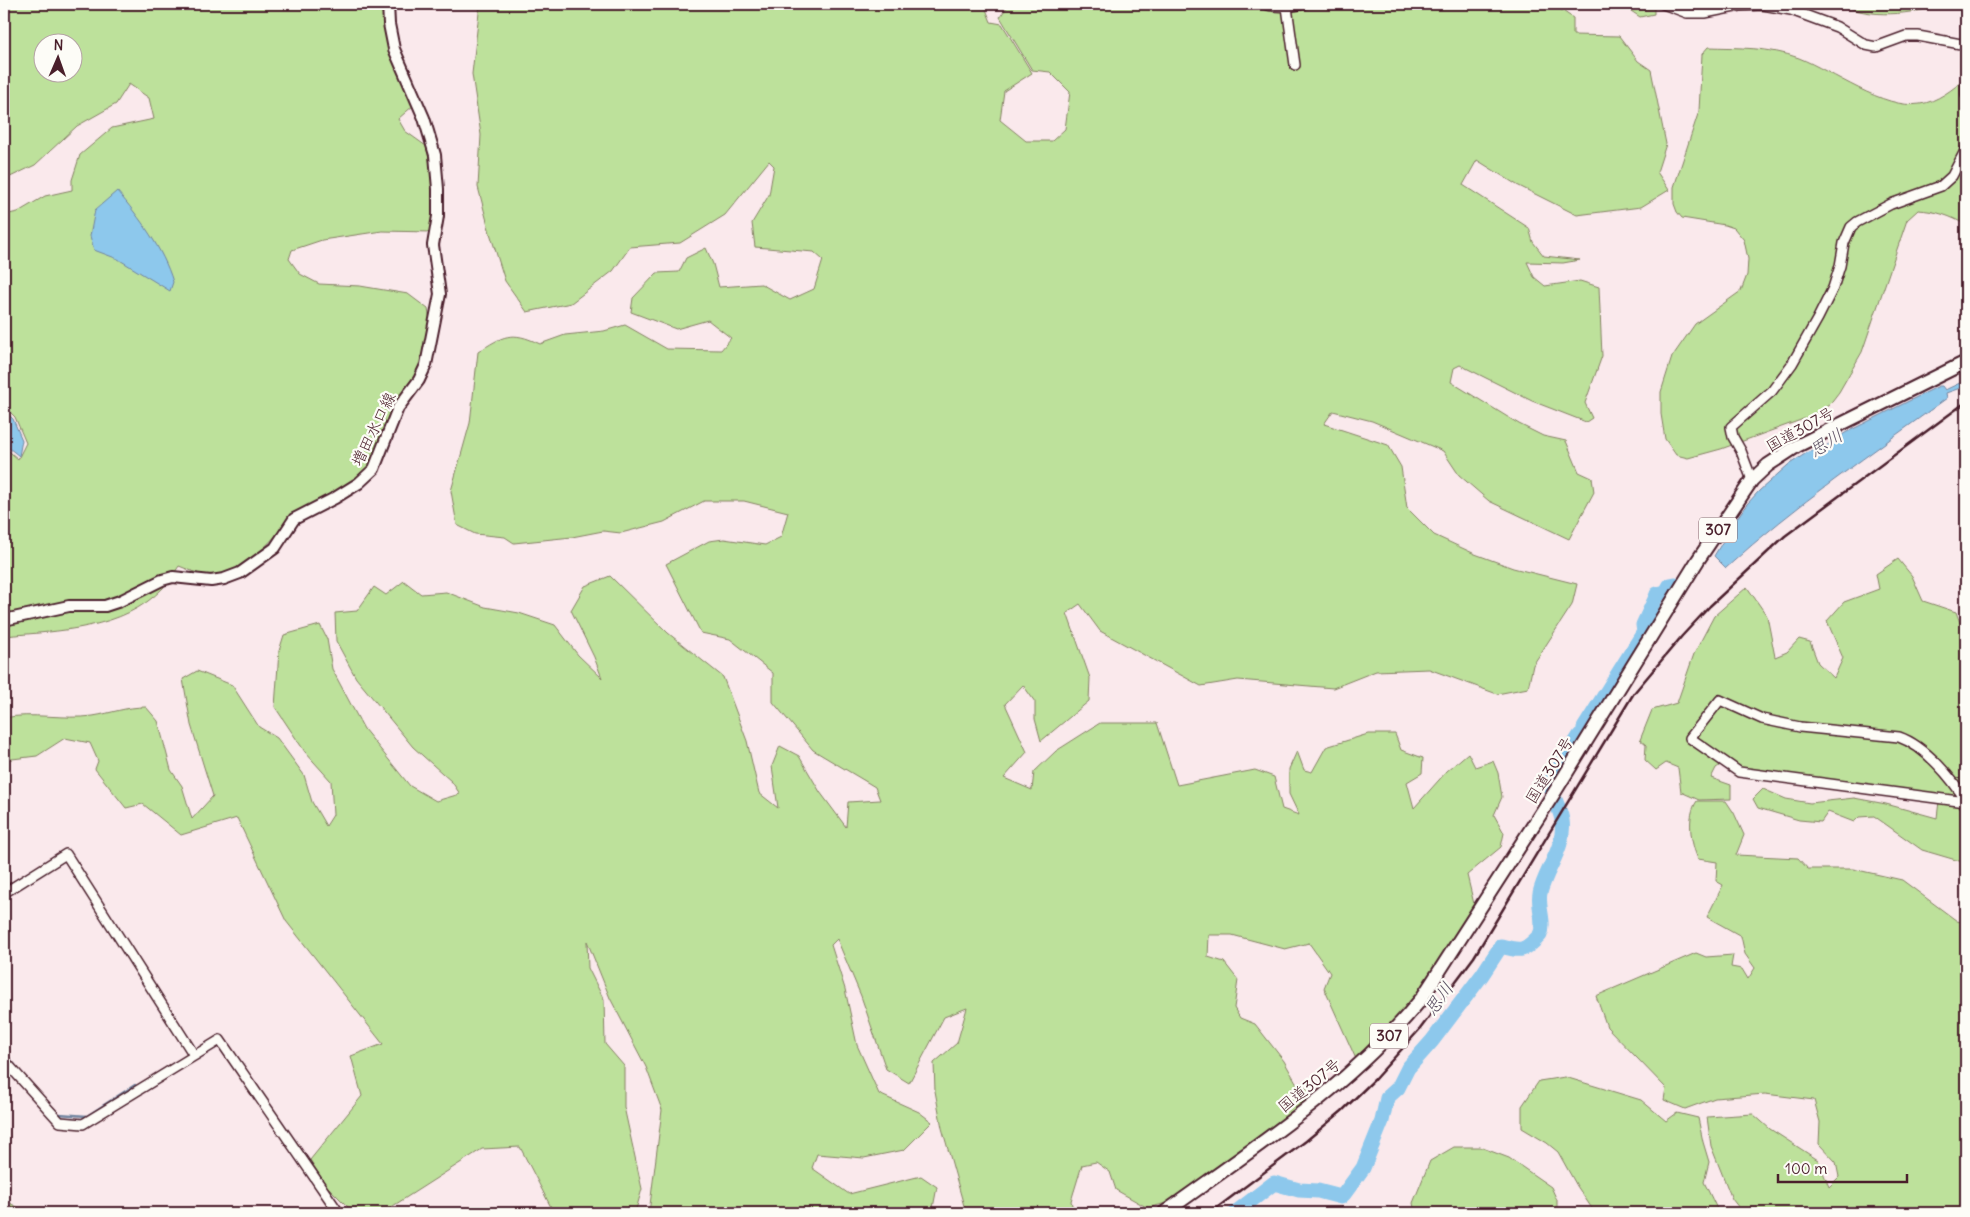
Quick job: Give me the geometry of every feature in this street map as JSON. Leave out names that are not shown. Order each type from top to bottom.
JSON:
[{"type":"highway","name":"国道307号","points":[[1164,1213],[1334,1088],[1403,1022],[1444,966],[1698,560],[1752,480],[1768,466],[1797,446],[1966,362]]},
{"type":"main road","name":"増田水口線","points":[[4,620],[69,606],[105,606],[120,601],[162,580],[173,577],[211,581],[224,579],[240,573],[275,548],[294,520],[359,483],[374,469],[398,408],[426,365],[440,294],[433,245],[438,216],[438,189],[434,154],[424,118],[394,49],[389,24],[388,4]]},
{"type":"street","points":[[1263,4],[1272,7],[1303,4]]},
{"type":"street","points":[[1663,4],[1687,13],[1705,13],[1745,5],[1763,5],[1791,10],[1837,27],[1866,45],[1876,48],[1906,36],[1918,36],[1966,45]]},
{"type":"street","points":[[1286,7],[1295,65]]},
{"type":"street","points":[[1966,84],[1966,95]]},
{"type":"street","points":[[1752,480],[1742,451],[1733,437],[1731,427],[1772,391],[1792,364],[1818,318],[1832,288],[1840,266],[1844,243],[1851,227],[1856,222],[1885,207],[1941,186],[1952,176],[1966,149]]},
{"type":"street","points":[[1720,700],[1762,719],[1800,727],[1899,737],[1909,740],[1924,752],[1955,783],[1966,801],[1739,772],[1690,738],[1720,700]]},
{"type":"street","points":[[4,893],[66,854],[194,1055]]},
{"type":"street","points":[[4,1060],[60,1122],[83,1124],[220,1040],[339,1213]]},
{"type":"green space","points":[[4,4],[384,4],[414,105],[398,119],[405,131],[426,146],[434,199],[431,232],[382,231],[322,240],[292,250],[289,259],[300,274],[319,284],[360,286],[408,294],[428,309],[434,346],[399,401],[382,434],[370,467],[351,483],[299,512],[252,560],[226,574],[205,576],[179,566],[165,586],[147,602],[129,613],[89,626],[4,636],[4,447],[18,459],[26,443],[15,417],[4,406],[4,215],[18,212],[45,196],[72,190],[72,180],[80,155],[112,128],[154,119],[149,98],[129,84],[116,104],[77,126],[35,165],[4,180]]},
{"type":"green space","points":[[480,4],[984,4],[991,22],[1002,24],[1032,73],[1004,91],[1000,120],[1026,141],[1052,141],[1065,129],[1070,92],[1050,72],[1032,70],[1000,17],[1009,4],[1554,5],[1573,18],[1573,35],[1619,36],[1638,61],[1651,70],[1666,144],[1657,172],[1669,190],[1641,207],[1577,215],[1517,185],[1477,160],[1463,185],[1529,228],[1533,242],[1544,256],[1580,260],[1563,263],[1527,262],[1534,277],[1545,286],[1580,281],[1599,287],[1602,356],[1585,403],[1592,418],[1586,422],[1532,401],[1460,365],[1454,368],[1451,382],[1519,424],[1543,436],[1566,441],[1579,472],[1592,478],[1594,492],[1569,539],[1489,501],[1459,475],[1443,451],[1372,421],[1333,411],[1324,424],[1388,445],[1401,467],[1407,508],[1434,535],[1475,554],[1513,568],[1577,584],[1572,605],[1533,665],[1528,688],[1497,694],[1429,669],[1376,671],[1333,688],[1238,680],[1201,686],[1100,631],[1080,604],[1067,613],[1090,678],[1089,701],[1041,741],[1035,719],[1035,702],[1023,685],[1005,704],[1027,752],[1004,778],[1032,790],[1034,772],[1056,751],[1100,723],[1157,723],[1177,785],[1255,770],[1274,777],[1282,809],[1299,815],[1289,794],[1289,769],[1297,751],[1304,770],[1312,772],[1326,747],[1368,734],[1395,734],[1401,750],[1423,758],[1422,773],[1407,782],[1414,808],[1447,771],[1468,753],[1475,767],[1493,761],[1498,773],[1502,797],[1494,815],[1504,833],[1501,847],[1467,875],[1474,904],[1439,961],[1404,1011],[1356,1059],[1324,988],[1330,973],[1309,943],[1285,949],[1232,935],[1209,935],[1208,957],[1224,962],[1238,980],[1234,1008],[1240,1018],[1255,1024],[1284,1061],[1297,1084],[1312,1091],[1311,1101],[1170,1202],[1148,1208],[1116,1190],[1110,1172],[1096,1162],[1082,1165],[1071,1201],[1074,1213],[966,1213],[942,1128],[935,1091],[934,1063],[957,1043],[967,1008],[944,1017],[909,1083],[886,1069],[861,996],[837,939],[831,945],[845,989],[857,1045],[879,1094],[919,1112],[932,1122],[904,1150],[864,1158],[817,1154],[812,1168],[849,1194],[921,1176],[937,1187],[932,1213],[649,1213],[662,1110],[646,1067],[610,998],[587,941],[588,968],[604,1000],[605,1044],[624,1066],[624,1107],[642,1189],[635,1213],[554,1213],[520,1147],[482,1149],[382,1213],[354,1213],[326,1185],[310,1160],[362,1096],[351,1056],[383,1044],[286,921],[237,818],[181,835],[143,804],[126,808],[95,769],[98,761],[90,743],[65,738],[37,756],[4,760],[4,718],[14,716],[82,717],[146,707],[158,721],[171,770],[182,786],[192,819],[213,796],[191,725],[183,679],[197,671],[232,685],[259,727],[277,738],[304,775],[312,802],[326,826],[333,815],[331,781],[305,752],[275,707],[279,651],[284,635],[320,625],[327,639],[332,669],[364,729],[410,786],[436,801],[460,794],[452,782],[413,747],[356,678],[336,641],[335,613],[357,611],[374,587],[386,595],[404,581],[421,594],[446,592],[485,607],[519,613],[555,625],[578,655],[602,678],[571,610],[585,586],[610,576],[668,633],[723,677],[747,741],[759,793],[778,808],[772,766],[780,746],[799,756],[820,792],[846,827],[848,802],[880,800],[875,787],[813,750],[773,702],[773,673],[730,639],[701,633],[666,564],[709,541],[724,539],[765,545],[781,537],[788,512],[744,501],[704,501],[664,522],[621,533],[603,531],[572,537],[514,543],[505,537],[475,534],[457,525],[451,491],[470,423],[478,352],[494,342],[508,337],[522,337],[540,344],[565,335],[604,331],[625,325],[667,349],[721,350],[731,338],[708,320],[676,329],[631,312],[633,298],[657,273],[679,272],[686,258],[706,248],[713,264],[719,287],[761,284],[790,300],[814,289],[823,260],[814,252],[755,247],[752,223],[769,195],[774,166],[769,161],[725,215],[680,243],[630,247],[613,271],[571,303],[527,312],[505,281],[478,187],[481,135],[472,74]]},
{"type":"green space","points":[[1627,4],[1654,4],[1654,14],[1640,17],[1628,9]]},
{"type":"green space","points":[[1838,4],[1944,4],[1918,11],[1891,14],[1864,12]]},
{"type":"green space","points":[[1708,47],[1754,49],[1788,54],[1875,96],[1906,104],[1920,104],[1933,101],[1950,91],[1966,78],[1966,225],[1943,215],[1918,210],[1907,220],[1862,352],[1839,392],[1829,405],[1809,417],[1721,449],[1688,458],[1676,455],[1665,439],[1661,414],[1661,392],[1672,357],[1695,324],[1741,291],[1747,275],[1748,259],[1744,240],[1734,228],[1682,218],[1674,204],[1674,187],[1699,111],[1702,54]]},
{"type":"green space","points":[[1898,559],[1912,576],[1923,601],[1956,612],[1966,638],[1966,863],[1922,850],[1874,816],[1859,817],[1854,822],[1828,812],[1821,822],[1799,820],[1758,808],[1753,799],[1763,789],[1786,799],[1810,803],[1854,798],[1886,804],[1937,818],[1939,801],[1745,770],[1725,762],[1716,768],[1711,778],[1731,785],[1731,799],[1699,800],[1681,792],[1678,768],[1666,763],[1656,770],[1645,760],[1646,745],[1640,740],[1652,710],[1677,703],[1694,654],[1714,616],[1747,587],[1767,616],[1775,657],[1787,652],[1799,639],[1810,642],[1818,663],[1834,678],[1843,658],[1827,621],[1844,602],[1879,589],[1876,574]]},
{"type":"green space","points":[[1697,801],[1726,801],[1744,835],[1736,855],[1798,858],[1808,869],[1853,869],[1902,880],[1957,921],[1966,923],[1966,1213],[1743,1213],[1732,1199],[1711,1146],[1707,1117],[1753,1114],[1770,1129],[1818,1160],[1829,1187],[1839,1177],[1836,1162],[1819,1144],[1820,1122],[1814,1100],[1765,1094],[1715,1098],[1685,1109],[1664,1100],[1666,1088],[1607,1027],[1596,996],[1696,953],[1706,957],[1733,955],[1731,967],[1742,969],[1748,979],[1755,968],[1745,954],[1741,936],[1707,917],[1723,885],[1716,881],[1717,862],[1698,859],[1695,853],[1691,822]]},
{"type":"green space","points":[[1565,1077],[1641,1100],[1666,1121],[1677,1113],[1698,1118],[1709,1162],[1704,1182],[1719,1213],[1595,1213],[1558,1152],[1522,1128],[1522,1106],[1539,1081]]},
{"type":"green space","points":[[1454,1147],[1480,1147],[1509,1158],[1551,1187],[1557,1200],[1557,1213],[1415,1213],[1413,1203],[1430,1161]]},
{"type":"green space","points":[[4,1191],[8,1202],[28,1213],[4,1212]]},
{"type":"water","points":[[117,191],[157,246],[173,282],[170,291],[118,259],[94,250],[90,236],[95,210]]},
{"type":"water","points":[[1966,382],[1966,386],[1946,393],[1947,398],[1806,501],[1726,568],[1714,556],[1747,504],[1788,465],[1808,452],[1826,446],[1845,433],[1939,386],[1942,386],[1945,390]]},
{"type":"water","points":[[4,410],[13,419],[22,440],[19,456],[4,444]]},
{"type":"waterway","name":"思川","points":[[1584,728],[1644,632],[1643,625],[1657,594],[1666,592],[1670,585],[1675,584]]},
{"type":"waterway","name":"思川","points":[[1235,1213],[1274,1183],[1299,1190],[1318,1191],[1341,1197],[1363,1168],[1382,1121],[1387,1098],[1398,1088],[1408,1068],[1432,1041],[1482,975],[1501,946],[1523,949],[1540,935],[1542,930],[1540,893],[1558,848],[1562,830],[1562,820],[1550,787],[1550,782],[1580,735]]},
{"type":"waterway","points":[[4,1053],[15,1065]]},
{"type":"waterway","points":[[59,1114],[87,1116],[135,1085]]},
{"type":"railway","points":[[1210,1213],[1306,1141],[1342,1111],[1374,1080],[1420,1029],[1474,957],[1634,693],[1682,636],[1710,606],[1785,536],[1966,402]]}]
